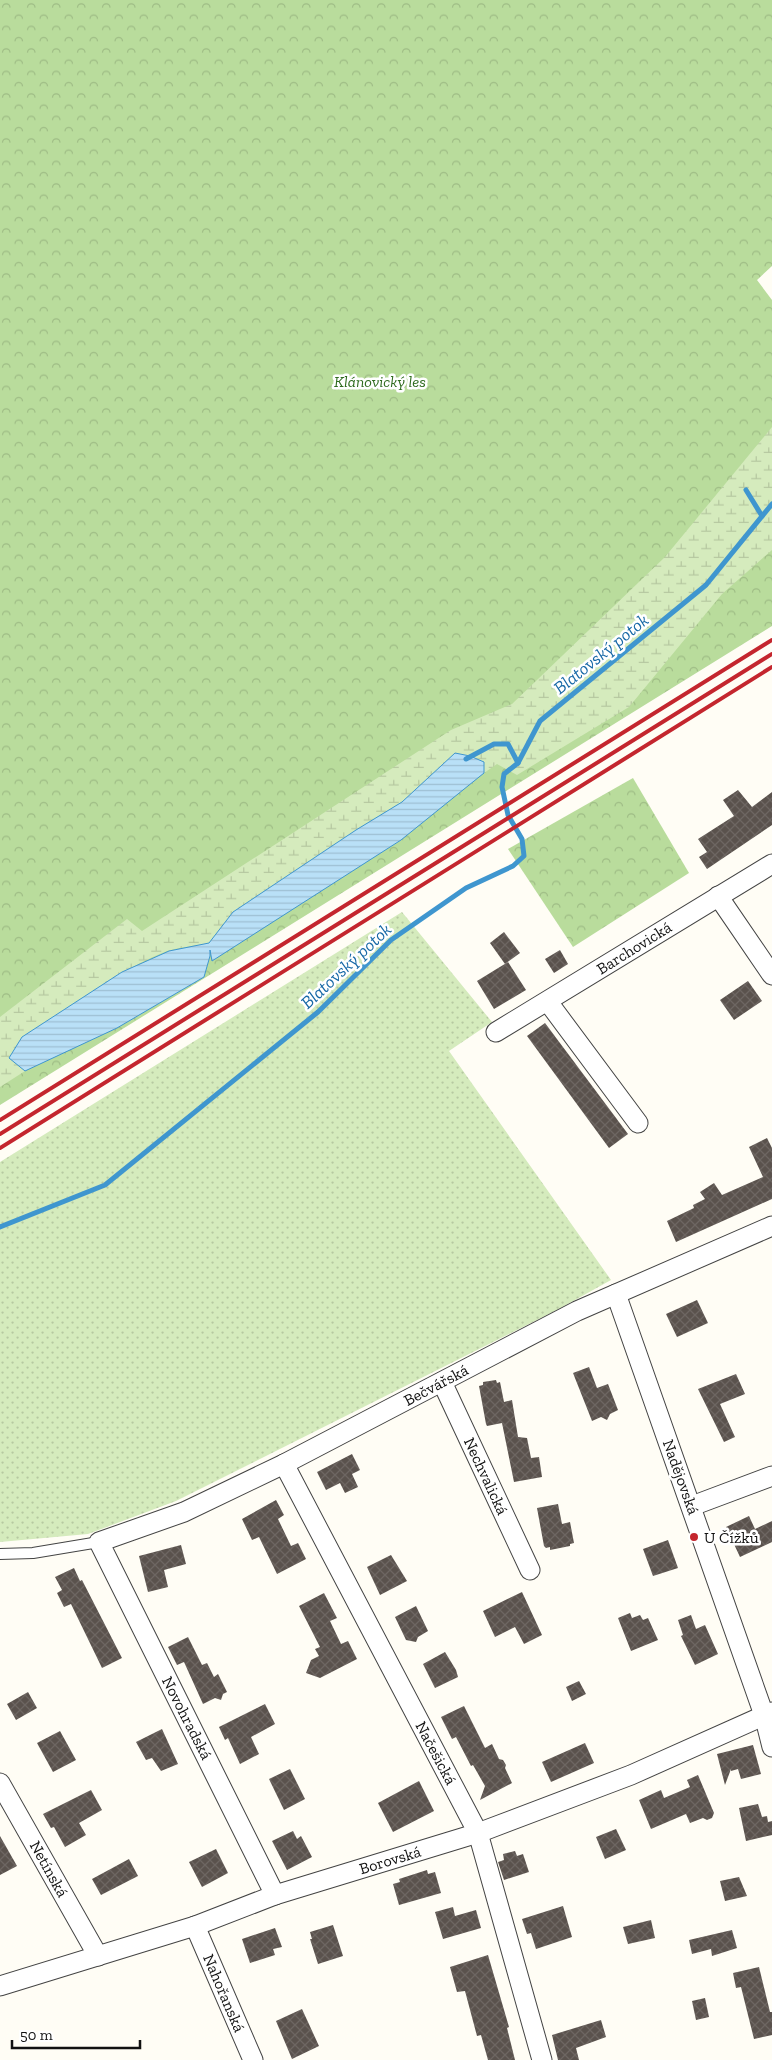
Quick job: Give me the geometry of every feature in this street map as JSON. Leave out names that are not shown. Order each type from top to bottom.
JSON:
[{"type":"street","name":"Barchovická","points":[[496,1032],[772,864]]},
{"type":"street","points":[[718,896],[772,975]]},
{"type":"street","points":[[548,1002],[638,1123]]},
{"type":"street","name":"Bečvářská","points":[[99,1542],[184,1512],[284,1464],[577,1311],[772,1226]]},
{"type":"street","name":"Nadějovská","points":[[616,1294],[768,1714],[772,1747]]},
{"type":"street","name":"Nechvalická","points":[[442,1382],[530,1570]]},
{"type":"street","name":"Načešická","points":[[284,1464],[478,1833],[542,2060]]},
{"type":"street","points":[[692,1506],[772,1476]]},
{"type":"street","name":"Novohradská","points":[[99,1542],[275,1894]]},
{"type":"street","name":"Borovská","points":[[0,1986],[196,1926],[275,1894],[478,1833],[632,1775],[768,1714]]},
{"type":"street","name":"Netínská","points":[[0,1783],[98,1956]]},
{"type":"street","name":"Nahořanská","points":[[196,1926],[253,2060]]},
{"type":"lane","points":[[0,1554],[33,1553],[99,1542]]},
{"type":"green space","name":"Klánovický les","points":[[0,0],[772,0],[772,266],[757,280],[772,300],[772,626],[0,1105]],"holes":[[[356,830],[401,840],[366,861]]]},
{"type":"green space","points":[[772,427],[772,550],[722,594],[629,707],[517,775],[497,764],[484,773],[484,762],[455,753],[402,802],[356,830],[223,925],[209,943],[167,951],[124,972],[84,999],[9,1058],[25,1071],[0,1087],[0,1017],[127,919],[142,931],[451,730],[512,704],[665,557]]},
{"type":"green space","points":[[633,778],[689,873],[573,947],[508,849]]},
{"type":"green space","points":[[402,912],[492,1022],[449,1051],[611,1280],[557,1310],[176,1501],[88,1534],[0,1542],[0,1162]]},
{"type":"water","points":[[455,753],[470,756],[484,762],[484,773],[401,840],[212,961],[210,950],[204,977],[117,1028],[25,1071],[9,1058],[22,1037],[122,972],[169,951],[209,943],[233,912],[356,830],[402,802]]},
{"type":"building","points":[[738,790],[752,807],[772,792],[772,825],[707,869],[699,857],[707,852],[698,839],[734,816],[723,800]]},
{"type":"building","points":[[504,932],[520,953],[505,964],[490,943]]},
{"type":"building","points":[[560,950],[568,964],[554,973],[545,959]]},
{"type":"building","points":[[508,962],[526,990],[494,1009],[477,981]]},
{"type":"building","points":[[748,981],[762,1001],[734,1020],[720,1000]]},
{"type":"building","points":[[545,1023],[628,1134],[609,1148],[527,1036]]},
{"type":"building","points":[[767,1138],[772,1148],[772,1199],[676,1242],[667,1221],[694,1208],[693,1205],[705,1199],[700,1192],[714,1183],[722,1195],[763,1177],[749,1147]]},
{"type":"building","points":[[697,1300],[708,1323],[677,1337],[666,1314]]},
{"type":"building","points":[[589,1367],[597,1388],[608,1384],[618,1410],[610,1414],[607,1420],[601,1417],[592,1421],[573,1373]]},
{"type":"building","points":[[736,1374],[745,1394],[720,1404],[735,1437],[724,1442],[698,1389]]},
{"type":"building","points":[[496,1380],[497,1383],[500,1382],[504,1402],[512,1400],[518,1437],[527,1438],[531,1458],[539,1457],[542,1477],[514,1482],[502,1423],[487,1426],[486,1424],[479,1386],[483,1385],[483,1382]]},
{"type":"building","points":[[352,1454],[360,1470],[352,1474],[358,1487],[345,1493],[340,1483],[326,1490],[317,1472]]},
{"type":"building","points":[[276,1500],[284,1515],[278,1519],[291,1546],[298,1543],[306,1559],[277,1574],[259,1537],[252,1540],[242,1519]]},
{"type":"building","points":[[558,1504],[562,1524],[570,1522],[574,1543],[570,1544],[570,1546],[550,1550],[550,1547],[546,1548],[544,1546],[537,1508]]},
{"type":"building","points":[[749,1516],[755,1529],[772,1521],[772,1542],[740,1557],[726,1527]]},
{"type":"building","points":[[668,1540],[678,1568],[653,1576],[643,1549]]},
{"type":"building","points":[[181,1545],[186,1564],[164,1570],[168,1587],[148,1592],[139,1556]]},
{"type":"building","points":[[391,1555],[407,1581],[380,1595],[367,1567]]},
{"type":"building","points":[[74,1568],[122,1658],[102,1668],[71,1604],[64,1607],[57,1593],[62,1590],[55,1577]]},
{"type":"building","points":[[522,1592],[542,1635],[524,1644],[515,1627],[495,1637],[483,1611]]},
{"type":"building","points":[[324,1593],[337,1618],[330,1621],[341,1644],[348,1641],[357,1659],[320,1678],[306,1673],[311,1660],[319,1656],[315,1649],[320,1647],[299,1606]]},
{"type":"building","points":[[416,1606],[428,1631],[418,1637],[416,1642],[406,1640],[395,1617]]},
{"type":"building","points":[[630,1613],[632,1618],[640,1615],[643,1620],[648,1618],[658,1640],[631,1651],[618,1618]]},
{"type":"building","points":[[691,1615],[696,1629],[705,1625],[718,1654],[695,1665],[681,1636],[683,1635],[678,1620]]},
{"type":"building","points":[[188,1637],[202,1665],[207,1663],[214,1677],[218,1674],[227,1692],[223,1694],[221,1700],[215,1698],[203,1704],[184,1662],[177,1665],[168,1647]]},
{"type":"building","points":[[445,1652],[458,1677],[435,1688],[423,1664]]},
{"type":"building","points":[[579,1681],[586,1694],[572,1701],[566,1687]]},
{"type":"building","points":[[28,1692],[37,1708],[16,1720],[7,1704]]},
{"type":"building","points":[[265,1704],[275,1724],[251,1737],[259,1754],[240,1764],[228,1738],[225,1740],[219,1727]]},
{"type":"building","points":[[464,1706],[485,1748],[492,1744],[499,1759],[503,1760],[512,1783],[480,1800],[485,1786],[473,1765],[471,1766],[456,1737],[452,1739],[441,1717]]},
{"type":"building","points":[[162,1729],[178,1764],[161,1771],[152,1758],[146,1760],[136,1742]]},
{"type":"building","points":[[60,1731],[76,1760],[53,1772],[37,1743]]},
{"type":"building","points":[[585,1743],[594,1763],[551,1782],[542,1762]]},
{"type":"building","points":[[753,1745],[761,1774],[741,1779],[738,1769],[731,1771],[731,1769],[725,1785],[717,1754]]},
{"type":"building","points":[[290,1769],[305,1799],[284,1810],[269,1779]]},
{"type":"building","points":[[698,1775],[714,1813],[712,1818],[707,1820],[703,1818],[690,1823],[686,1814],[651,1829],[639,1800],[661,1790],[664,1798],[690,1787],[687,1780]]},
{"type":"building","points":[[419,1781],[434,1811],[393,1832],[378,1803]]},
{"type":"building","points":[[91,1790],[102,1810],[79,1823],[86,1835],[65,1847],[54,1827],[51,1828],[43,1814]]},
{"type":"building","points":[[758,1804],[762,1817],[767,1816],[768,1822],[772,1821],[772,1835],[746,1841],[739,1808]]},
{"type":"building","points":[[616,1829],[626,1850],[605,1859],[596,1837]]},
{"type":"building","points":[[293,1831],[297,1839],[301,1836],[312,1857],[287,1870],[272,1841]]},
{"type":"building","points":[[0,1836],[17,1866],[0,1875]]},
{"type":"building","points":[[216,1849],[228,1873],[202,1887],[189,1862]]},
{"type":"building","points":[[515,1851],[517,1856],[523,1854],[529,1872],[504,1880],[498,1862],[504,1860],[503,1854]]},
{"type":"building","points":[[129,1859],[138,1876],[101,1895],[92,1879]]},
{"type":"building","points":[[427,1870],[428,1874],[435,1872],[441,1893],[399,1905],[393,1884],[400,1882],[399,1879]]},
{"type":"building","points":[[739,1877],[747,1896],[725,1901],[720,1881]]},
{"type":"building","points":[[563,1906],[572,1937],[536,1949],[531,1933],[527,1934],[522,1919]]},
{"type":"building","points":[[453,1907],[455,1916],[476,1910],[481,1928],[443,1939],[435,1912]]},
{"type":"building","points":[[651,1920],[655,1938],[628,1944],[623,1927]]},
{"type":"building","points":[[333,1925],[343,1956],[318,1964],[310,1939],[312,1939],[310,1932]]},
{"type":"building","points":[[275,1928],[282,1947],[273,1949],[275,1955],[250,1963],[242,1939]]},
{"type":"building","points":[[732,1930],[737,1948],[712,1956],[711,1949],[692,1954],[689,1940]]},
{"type":"building","points":[[488,1955],[509,2027],[507,2028],[515,2060],[488,2060],[481,2035],[477,2036],[465,1991],[457,1992],[450,1967]]},
{"type":"building","points":[[759,1967],[770,2012],[772,2012],[772,2035],[754,2039],[741,1987],[736,1988],[733,1973]]},
{"type":"building","points":[[705,1998],[709,2017],[696,2020],[692,2001]]},
{"type":"building","points":[[302,2009],[319,2046],[292,2059],[276,2021]]},
{"type":"building","points":[[601,2020],[606,2037],[576,2048],[579,2060],[558,2060],[552,2035]]},
{"type":"waterway","points":[[746,490],[762,516]]},
{"type":"waterway","name":"Blatovský potok","points":[[0,1227],[105,1185],[318,1012],[391,940],[466,888],[513,866],[524,856],[522,839],[508,815],[502,787],[504,774],[518,763],[540,721],[706,585],[772,504]]},
{"type":"waterway","points":[[466,759],[494,744],[508,744],[518,763]]},
{"type":"railway","points":[[0,1120],[772,640]]},
{"type":"railway","points":[[0,1134],[772,654]]},
{"type":"railway","points":[[0,1148],[772,667]]},
{"type":"place","name":"U Čížků","points":[[694,1537]]}]
